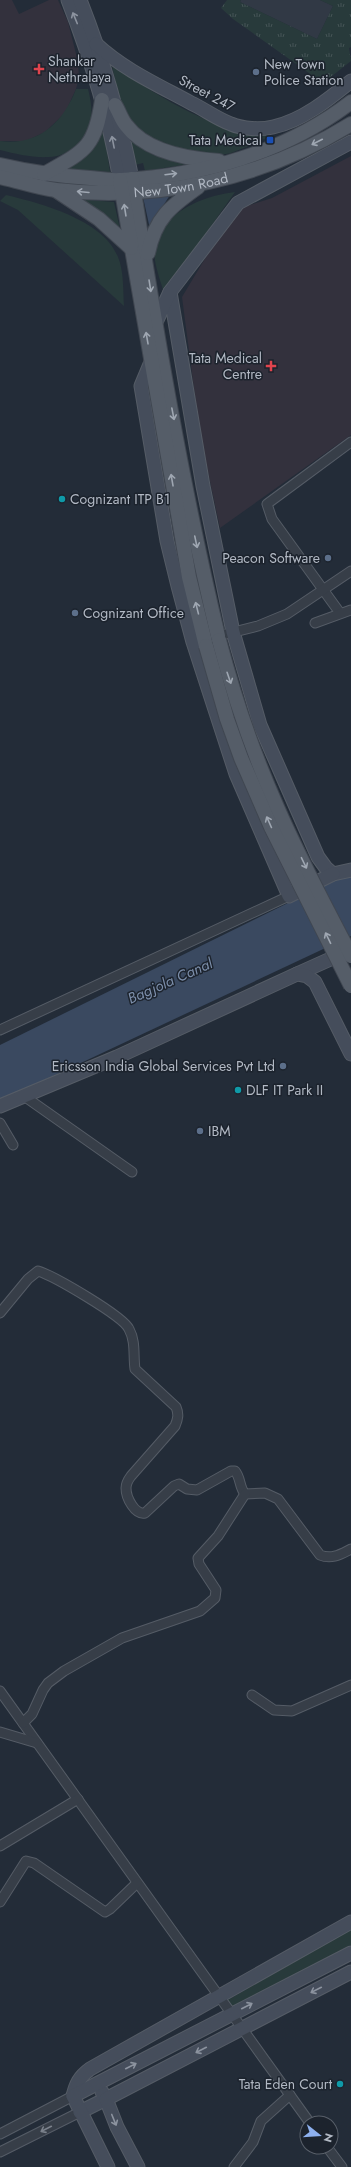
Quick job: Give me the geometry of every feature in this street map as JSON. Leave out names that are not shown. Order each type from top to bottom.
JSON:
[{"type":"main road","points":[[0,165],[44,174],[127,186],[228,162],[284,141],[333,116],[351,102]]},
{"type":"main road","points":[[44,174],[84,149],[92,139],[109,103],[126,125],[137,135],[174,156],[228,162]]},
{"type":"main road","name":"New Town Road","points":[[0,177],[55,190],[97,193],[127,186],[202,184],[230,177],[299,152],[351,124]]},
{"type":"main road","points":[[146,260],[153,234],[163,216],[177,201],[202,184]]},
{"type":"main road","points":[[127,186],[131,248],[189,577],[228,672],[247,729],[277,808],[351,956]]},
{"type":"main road","points":[[127,186],[146,260],[227,719],[241,758],[271,827],[351,986]]},
{"type":"main road","points":[[55,190],[99,219],[131,248]]},
{"type":"street","points":[[68,0],[88,54],[109,103]]},
{"type":"street","points":[[80,0],[96,44],[127,186]]},
{"type":"street","name":"Street 247","points":[[96,44],[114,60],[140,76],[232,124],[256,129],[274,127],[290,121],[327,101],[351,81]]},
{"type":"street","points":[[284,141],[290,121]]},
{"type":"street","points":[[156,322],[170,292],[231,209],[238,203],[351,142]]},
{"type":"street","points":[[170,292],[204,494],[233,632],[260,725],[318,856],[326,868],[333,874]]},
{"type":"street","points":[[151,362],[141,386],[167,541],[178,586],[193,642],[236,774],[289,896]]},
{"type":"street","points":[[340,613],[272,519],[267,504],[351,442]]},
{"type":"street","points":[[214,641],[233,632],[279,618],[351,571]]},
{"type":"street","points":[[315,623],[351,610]]},
{"type":"street","points":[[0,1030],[289,896],[333,874],[351,870]]},
{"type":"street","points":[[0,1106],[117,1057],[351,949]]},
{"type":"street","points":[[297,974],[307,976],[315,982],[351,1054]]},
{"type":"street","points":[[24,1096],[132,1172]]},
{"type":"street","points":[[0,1124],[13,1145]]},
{"type":"street","points":[[0,1313],[28,1279],[38,1271],[121,1318],[129,1327],[133,1338],[135,1369],[176,1407],[178,1412],[178,1419],[175,1426],[131,1476],[126,1486],[126,1491],[136,1512],[140,1514],[145,1513],[174,1486],[179,1484],[187,1489],[197,1490],[231,1471],[235,1471],[238,1475],[241,1490],[245,1494],[265,1493],[278,1499],[320,1555],[326,1558],[333,1557],[351,1549]]},
{"type":"street","points":[[23,1723],[32,1714],[48,1683],[64,1671],[122,1638],[200,1611],[212,1602],[216,1590],[198,1558],[218,1536],[245,1494]]},
{"type":"street","points":[[252,1695],[274,1710],[292,1711],[351,1685]]},
{"type":"street","points":[[0,1691],[304,2115]]},
{"type":"street","points":[[0,1732],[37,1743]]},
{"type":"street","points":[[0,1846],[78,1799]]},
{"type":"street","points":[[0,1902],[22,1864],[26,1861],[34,1863],[105,1912],[137,1883]]},
{"type":"street","points":[[108,2167],[72,2096],[76,2083],[81,2075],[351,1922]]},
{"type":"street","points":[[0,2134],[351,1953]]},
{"type":"street","points":[[0,2152],[106,2099],[351,1972]]},
{"type":"street","points":[[97,2084],[106,2099],[117,2127],[138,2167]]},
{"type":"street","points":[[234,2167],[253,2142],[261,2121],[290,2095]]},
{"type":"street","points":[[333,2155],[342,2167]]},
{"type":"shaded area","name":"Shankar Nethralaya","points":[[0,0],[12,0],[19,14],[49,0],[58,0],[68,22],[78,62],[79,77],[76,89],[65,113],[45,132],[26,141],[0,141]]},
{"type":"shaded area","points":[[241,0],[320,0],[333,6],[317,39],[240,2]]},
{"type":"shaded area","name":"Tata Medical Centre","points":[[351,156],[351,435],[220,528],[200,435],[182,297],[230,217],[247,206],[272,198]]},
{"type":"green space","points":[[227,0],[241,0],[240,2],[317,39],[333,6],[320,0],[351,0],[351,47],[349,48],[351,61],[323,83],[233,19],[221,8]]},
{"type":"green space","points":[[112,66],[169,101],[209,121],[251,134],[272,136],[231,153],[215,155],[187,151],[159,142],[136,128],[129,119],[120,100]]},
{"type":"green space","points":[[76,89],[88,89],[91,106],[91,121],[89,128],[81,141],[74,147],[62,154],[49,157],[31,156],[0,150],[0,141],[14,142],[26,140],[47,130],[64,112]]},
{"type":"green space","points":[[102,132],[104,132],[110,172],[63,169],[86,155]]},
{"type":"green space","points":[[130,136],[189,164],[145,171],[143,163],[135,165]]},
{"type":"green space","points":[[235,192],[164,293],[155,261],[156,246],[160,232],[169,221],[193,204],[221,194]]},
{"type":"green space","points":[[6,195],[53,208],[70,215],[85,223],[111,244],[120,263],[123,281],[124,306],[18,210],[0,201]]},
{"type":"green space","points":[[76,199],[114,202],[122,238]]},
{"type":"green space","points":[[351,1929],[351,1945],[231,2007],[228,2000]]},
{"type":"water","points":[[172,192],[157,215],[150,229],[143,197]]},
{"type":"water","name":"Bagjola Canal","points":[[351,872],[351,936],[0,1101],[0,1045]]},
{"type":"place","name":"Shankar Nethralaya","points":[[39,69]]},
{"type":"place","name":"New Town Police Station","points":[[256,72]]},
{"type":"place","name":"Tata Medical","points":[[270,140]]},
{"type":"place","name":"Tata Medical Centre","points":[[271,366]]},
{"type":"place","name":"Cognizant ITP B1","points":[[62,499]]},
{"type":"place","name":"Peacon Software","points":[[328,558]]},
{"type":"place","name":"Cognizant Office","points":[[75,613]]},
{"type":"place","name":"Ericsson India Global Services Pvt Ltd","points":[[283,1066]]},
{"type":"place","name":"DLF IT Park II","points":[[238,1090]]},
{"type":"place","name":"IBM","points":[[200,1131]]},
{"type":"place","name":"Tata Eden Court","points":[[340,2084]]}]
